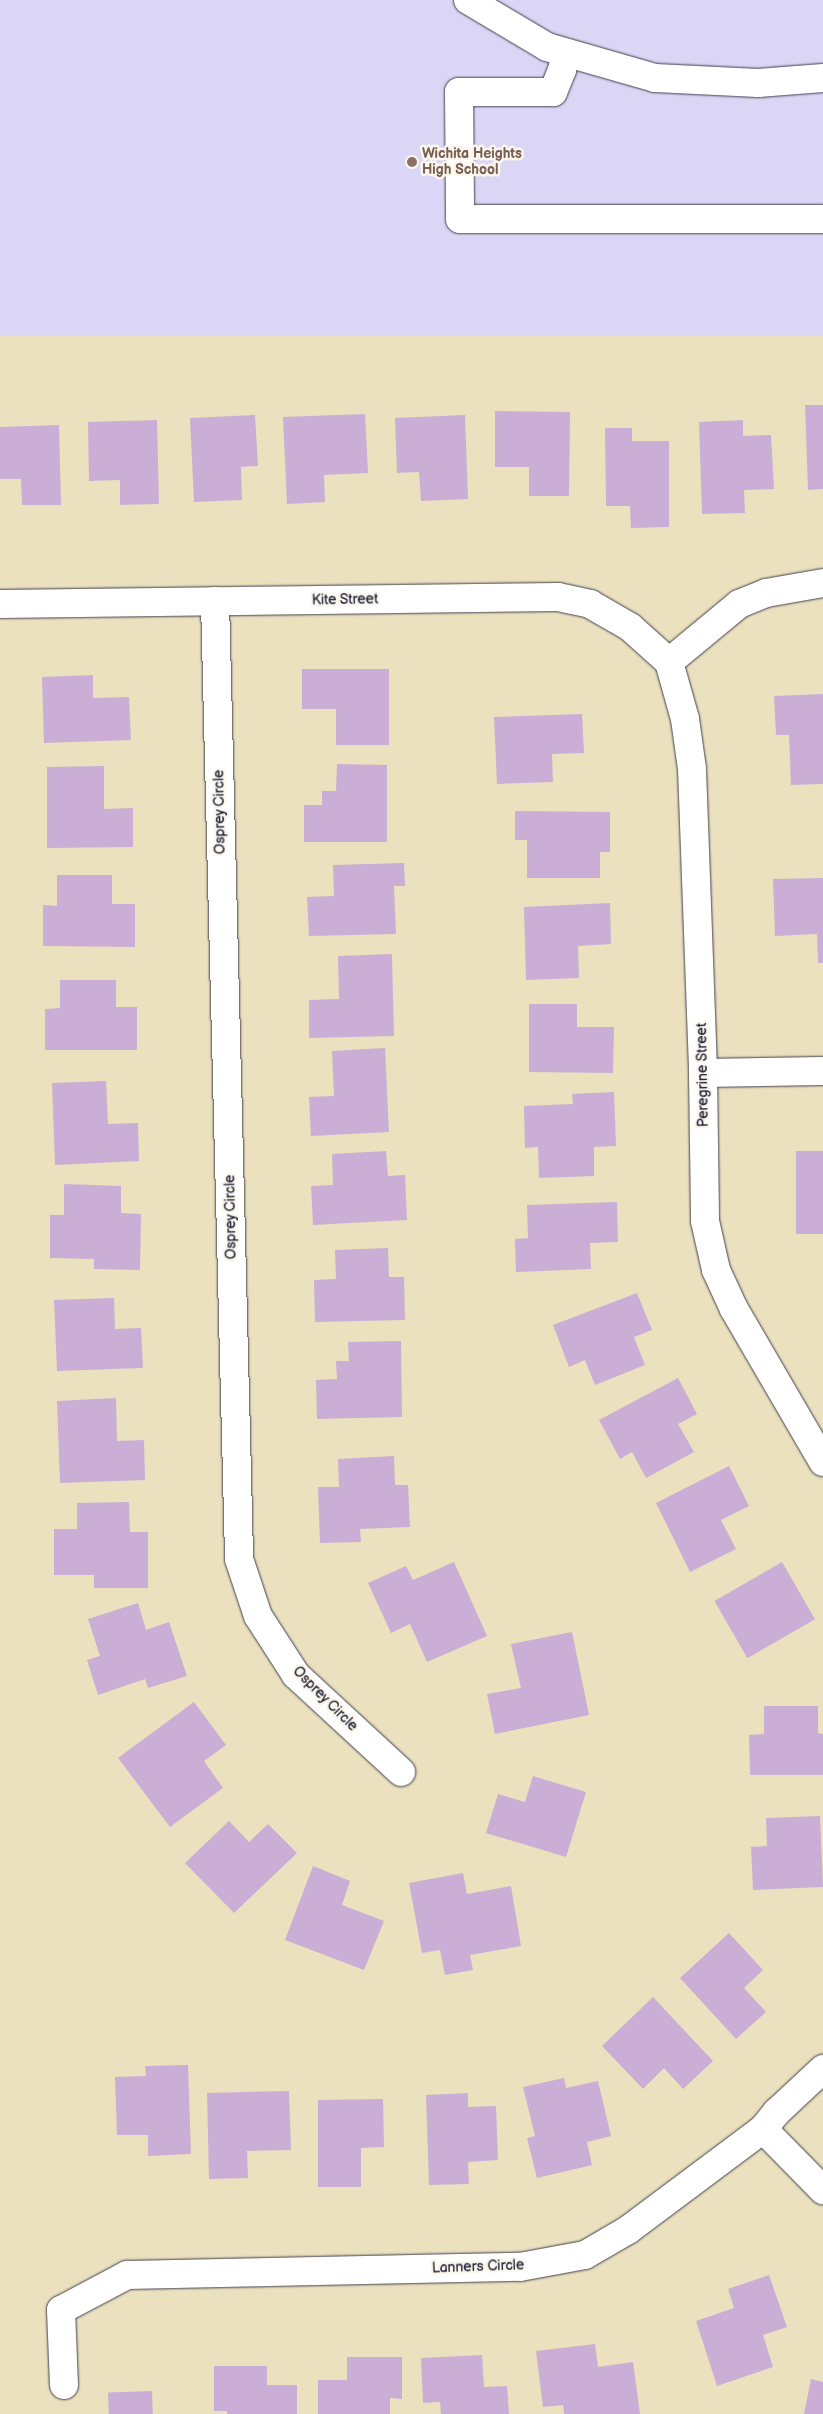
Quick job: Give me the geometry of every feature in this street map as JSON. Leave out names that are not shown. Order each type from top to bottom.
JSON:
[{"type":"street","points":[[468,0],[547,47],[655,78],[758,83],[823,78]]},
{"type":"street","points":[[566,53],[562,70],[553,92],[459,92],[460,219],[823,220]]},
{"type":"street","points":[[669,662],[739,604],[766,593],[823,584]]},
{"type":"street","name":"Kite Street","points":[[0,604],[558,597],[590,604],[630,627],[669,662]]},
{"type":"street","name":"Osprey Circle","points":[[215,601],[239,1559],[258,1616],[296,1675],[401,1772]]},
{"type":"street","name":"Peregrine Street","points":[[669,662],[685,719],[692,769],[703,1073],[705,1221],[716,1270],[734,1309],[791,1410],[823,1462]]},
{"type":"street","points":[[703,1073],[823,1071]]},
{"type":"street","name":"Lanners Circle","points":[[64,2385],[61,2310],[127,2275],[520,2267],[585,2255],[628,2230],[763,2129],[777,2112],[823,2069]]},
{"type":"street","points":[[763,2129],[823,2190]]},
{"type":"shaded area","name":"Wichita Heights High School","points":[[0,0],[823,0],[823,336],[0,336]]},
{"type":"building","points":[[805,405],[823,405],[823,489],[808,490]]},
{"type":"building","points":[[495,411],[570,412],[569,496],[529,496],[529,467],[495,467]]},
{"type":"building","points":[[365,414],[368,473],[324,475],[325,502],[287,504],[283,417]]},
{"type":"building","points":[[255,415],[258,466],[241,467],[242,500],[194,502],[190,418]]},
{"type":"building","points":[[465,415],[468,499],[421,501],[419,472],[397,473],[395,418]]},
{"type":"building","points":[[157,420],[159,504],[120,505],[120,480],[89,481],[88,422]]},
{"type":"building","points":[[743,420],[743,436],[771,435],[774,489],[744,490],[745,513],[702,514],[699,422]]},
{"type":"building","points":[[59,425],[61,505],[22,505],[21,479],[0,479],[0,427]]},
{"type":"building","points":[[605,428],[632,428],[632,441],[669,441],[669,527],[631,528],[630,506],[606,506]]},
{"type":"building","points":[[302,669],[389,669],[389,745],[336,745],[336,709],[302,709]]},
{"type":"building","points":[[93,675],[93,698],[129,697],[131,740],[44,743],[42,677]]},
{"type":"building","points":[[823,694],[823,784],[791,785],[789,735],[776,735],[774,696]]},
{"type":"building","points":[[582,714],[584,753],[552,754],[553,782],[497,784],[494,717]]},
{"type":"building","points":[[337,764],[387,765],[387,842],[304,842],[304,805],[322,805],[322,791],[336,791]]},
{"type":"building","points":[[104,766],[104,809],[133,808],[133,847],[47,848],[47,767]]},
{"type":"building","points":[[515,811],[610,812],[610,852],[600,852],[600,878],[527,878],[527,840],[515,840]]},
{"type":"building","points":[[404,863],[405,886],[394,886],[396,934],[309,936],[307,897],[334,896],[333,865]]},
{"type":"building","points":[[57,875],[112,875],[112,904],[135,904],[135,947],[43,946],[43,905],[57,906]]},
{"type":"building","points":[[823,878],[823,963],[818,963],[817,934],[775,936],[773,879]]},
{"type":"building","points":[[610,903],[611,944],[578,946],[579,978],[526,980],[524,907]]},
{"type":"building","points":[[392,954],[394,1036],[309,1038],[309,1000],[339,999],[338,956]]},
{"type":"building","points":[[60,980],[116,980],[116,1007],[137,1007],[137,1050],[45,1050],[45,1009],[60,1008]]},
{"type":"building","points":[[529,1004],[577,1004],[577,1027],[614,1027],[613,1073],[529,1072]]},
{"type":"building","points":[[385,1048],[389,1132],[311,1136],[309,1097],[334,1096],[332,1051]]},
{"type":"building","points":[[106,1081],[108,1124],[138,1123],[139,1161],[55,1165],[52,1083]]},
{"type":"building","points":[[614,1092],[616,1146],[594,1147],[594,1176],[539,1178],[538,1147],[525,1148],[524,1106],[573,1104],[572,1094]]},
{"type":"building","points":[[386,1151],[388,1176],[405,1175],[407,1220],[313,1225],[311,1186],[333,1185],[332,1154]]},
{"type":"building","points":[[796,1151],[823,1151],[823,1234],[796,1234]]},
{"type":"building","points":[[64,1184],[121,1186],[121,1213],[141,1214],[140,1270],[94,1269],[94,1259],[50,1258],[50,1215],[64,1215]]},
{"type":"building","points":[[617,1202],[618,1242],[590,1243],[591,1269],[516,1272],[515,1239],[528,1238],[527,1205]]},
{"type":"building","points":[[388,1248],[389,1277],[404,1277],[405,1320],[315,1322],[314,1280],[336,1279],[335,1250]]},
{"type":"building","points":[[637,1293],[652,1330],[634,1337],[645,1365],[595,1385],[585,1360],[569,1367],[553,1325]]},
{"type":"building","points":[[114,1298],[115,1329],[141,1328],[143,1368],[57,1371],[54,1300]]},
{"type":"building","points":[[401,1341],[402,1417],[317,1419],[316,1380],[337,1379],[336,1361],[349,1361],[348,1342]]},
{"type":"building","points":[[678,1378],[697,1414],[678,1424],[694,1452],[646,1478],[632,1452],[620,1459],[599,1420]]},
{"type":"building","points":[[116,1398],[117,1441],[144,1440],[145,1480],[60,1483],[57,1401]]},
{"type":"building","points":[[394,1456],[395,1485],[408,1485],[410,1527],[360,1529],[361,1542],[320,1543],[318,1487],[339,1487],[338,1459]]},
{"type":"building","points":[[729,1466],[749,1506],[721,1520],[736,1549],[690,1572],[656,1503]]},
{"type":"building","points":[[129,1502],[130,1532],[148,1532],[148,1588],[94,1588],[94,1575],[54,1575],[54,1529],[77,1529],[77,1503]]},
{"type":"building","points":[[454,1562],[487,1636],[427,1662],[410,1624],[391,1633],[368,1583],[406,1566],[413,1580]]},
{"type":"building","points":[[782,1562],[815,1619],[747,1658],[714,1601]]},
{"type":"building","points":[[138,1603],[146,1630],[169,1622],[187,1676],[148,1688],[145,1679],[98,1695],[87,1660],[100,1656],[88,1619]]},
{"type":"building","points":[[572,1632],[589,1715],[495,1734],[487,1694],[521,1688],[511,1644]]},
{"type":"building","points":[[194,1702],[226,1745],[204,1761],[223,1788],[170,1827],[118,1758]]},
{"type":"building","points":[[764,1706],[818,1706],[818,1733],[823,1734],[823,1775],[750,1775],[749,1735],[764,1734]]},
{"type":"building","points":[[533,1776],[586,1792],[566,1857],[486,1833],[498,1794],[525,1802]]},
{"type":"building","points":[[820,1816],[823,1887],[753,1890],[751,1847],[767,1846],[766,1818]]},
{"type":"building","points":[[229,1821],[249,1842],[268,1824],[297,1853],[234,1913],[185,1863]]},
{"type":"building","points":[[313,1866],[350,1881],[342,1905],[384,1921],[364,1970],[285,1940]]},
{"type":"building","points":[[463,1873],[467,1894],[511,1886],[521,1946],[470,1955],[473,1970],[445,1975],[440,1950],[422,1953],[409,1883]]},
{"type":"building","points":[[729,1933],[763,1970],[744,1988],[766,2012],[736,2039],[680,1978]]},
{"type":"building","points":[[653,1997],[713,2061],[683,2089],[664,2068],[643,2089],[602,2046]]},
{"type":"building","points":[[188,2065],[191,2154],[148,2156],[148,2135],[117,2135],[115,2077],[146,2076],[145,2066]]},
{"type":"building","points":[[564,2078],[566,2088],[598,2081],[611,2136],[587,2142],[592,2165],[537,2178],[527,2138],[535,2136],[523,2087]]},
{"type":"building","points":[[289,2091],[291,2150],[247,2151],[248,2178],[209,2179],[207,2093]]},
{"type":"building","points":[[468,2093],[468,2107],[496,2106],[498,2160],[468,2162],[469,2184],[429,2185],[426,2095]]},
{"type":"building","points":[[383,2099],[384,2147],[361,2148],[361,2187],[318,2187],[318,2100]]},
{"type":"building","points":[[769,2275],[787,2327],[763,2335],[773,2367],[717,2386],[696,2321],[734,2308],[728,2289]]},
{"type":"building","points":[[595,2344],[598,2367],[633,2362],[640,2414],[564,2414],[563,2405],[543,2407],[536,2351]]},
{"type":"building","points":[[482,2355],[484,2387],[507,2386],[509,2414],[441,2414],[440,2402],[423,2403],[421,2358]]},
{"type":"building","points":[[347,2357],[402,2357],[402,2399],[390,2398],[390,2414],[318,2414],[318,2380],[347,2380]]},
{"type":"building","points":[[214,2366],[267,2366],[267,2385],[297,2385],[297,2414],[227,2414],[227,2411],[214,2411]]},
{"type":"building","points":[[811,2379],[823,2382],[823,2414],[804,2414]]},
{"type":"building","points":[[152,2391],[153,2414],[109,2414],[108,2393]]},
{"type":"place","name":"Wichita Heights High School","points":[[412,162]]}]
